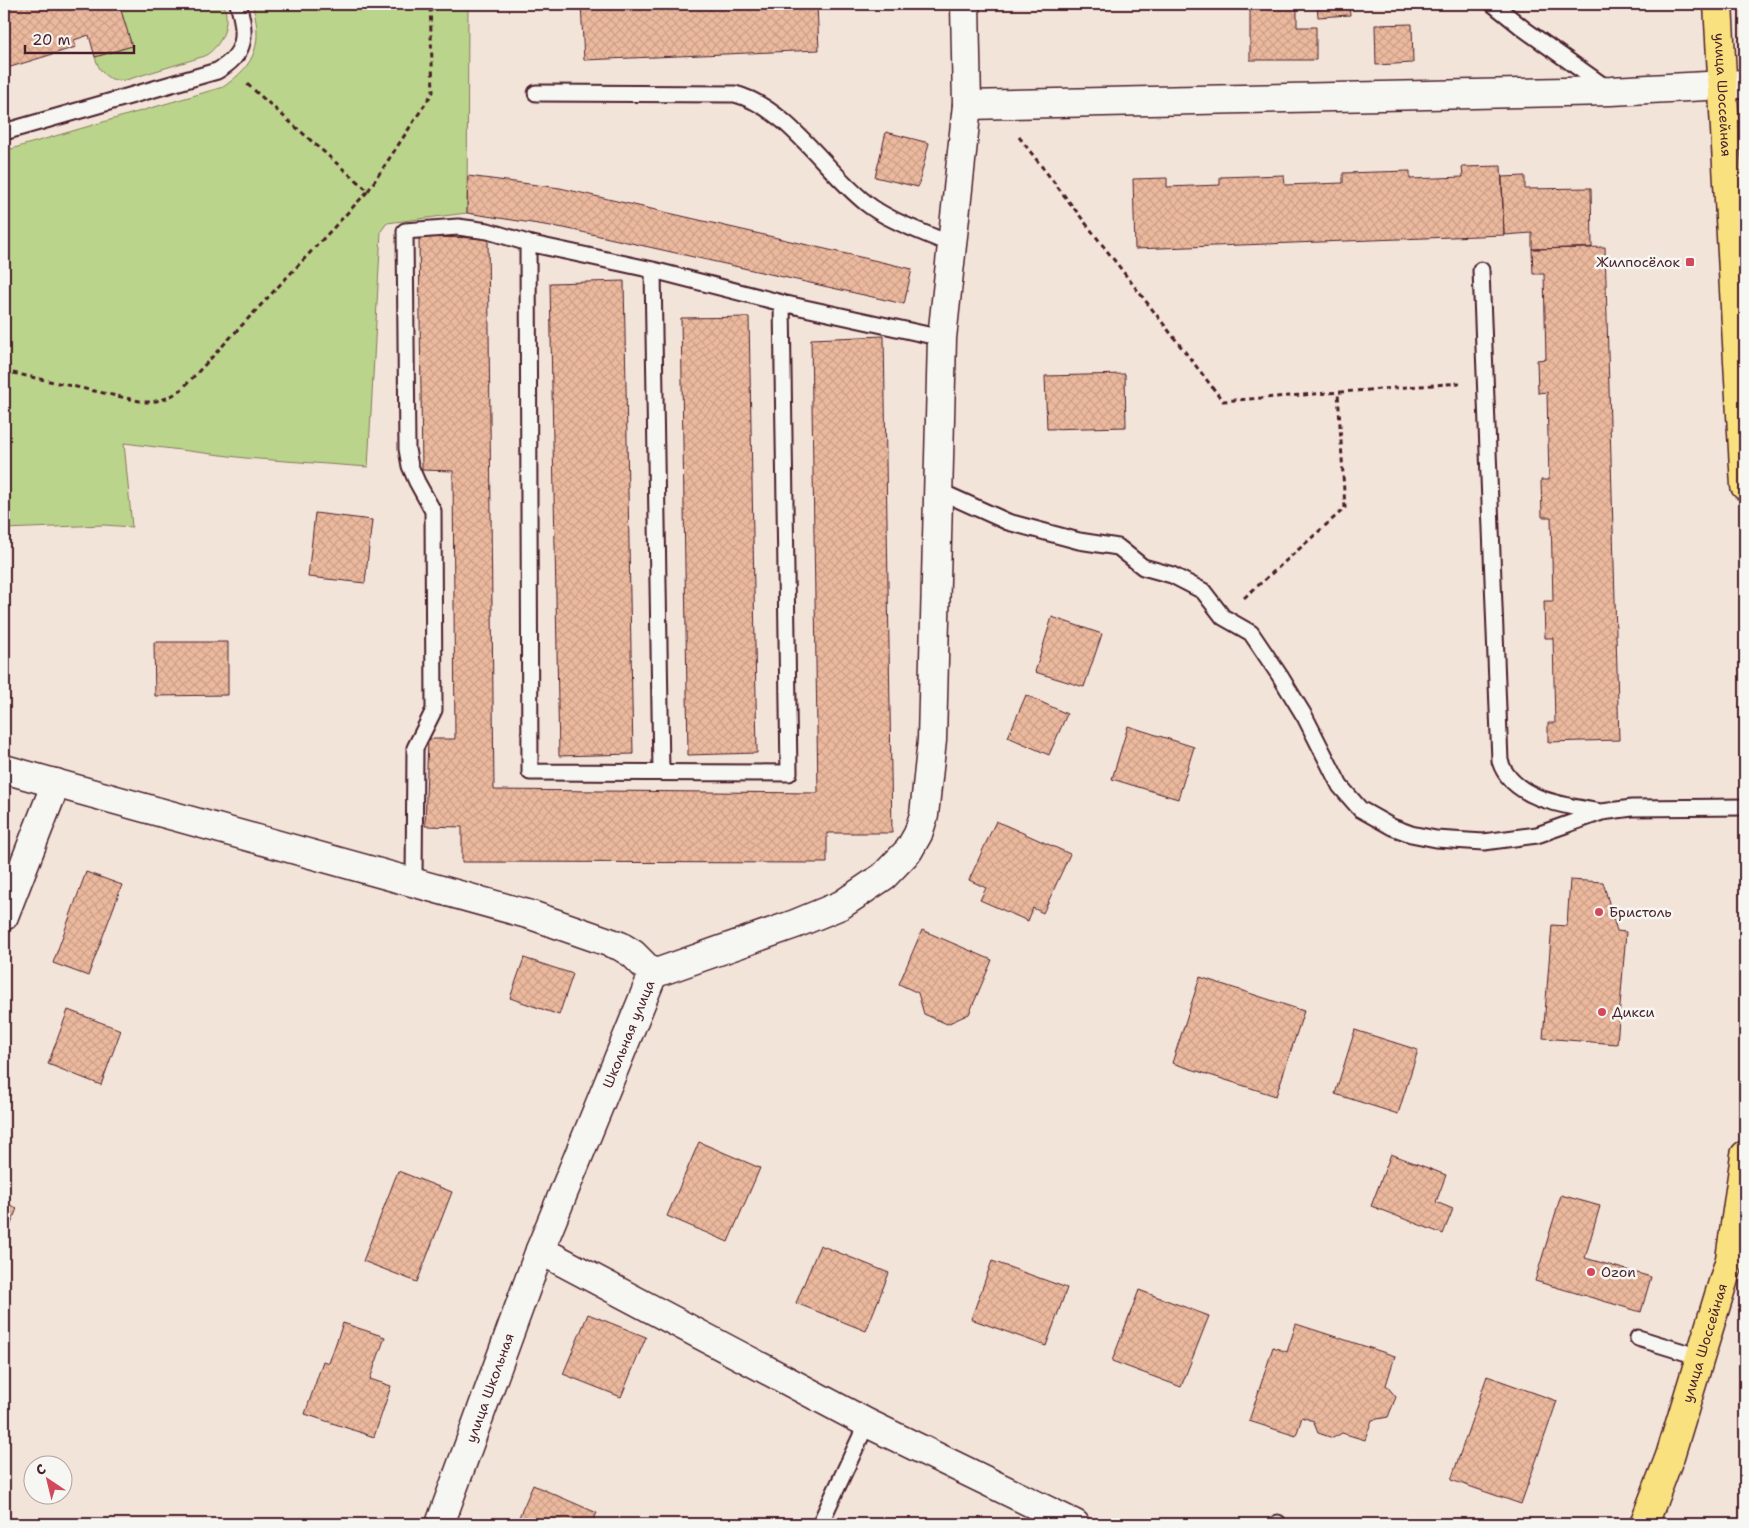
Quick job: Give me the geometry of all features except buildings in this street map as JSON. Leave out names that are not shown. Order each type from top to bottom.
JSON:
[{"type":"main road","name":"улица Шоссейная","points":[[1718,4],[1733,84],[1745,486]]},
{"type":"main road","name":"улица Шоссейная","points":[[1644,1524],[1670,1456],[1730,1259],[1745,1156]]},
{"type":"street","points":[[653,974],[795,924],[842,904],[884,876],[909,850],[918,834],[924,815],[932,740],[942,338],[967,105],[965,4]]},
{"type":"street","points":[[967,105],[1611,91],[1733,84]]},
{"type":"street","name":"Школьная улица","points":[[4,769],[531,915],[608,941],[633,954],[653,974],[540,1250]]},
{"type":"street","points":[[4,916],[56,783]]},
{"type":"street","points":[[540,1250],[867,1422],[1075,1524]]},
{"type":"street","name":"улица Школьная","points":[[440,1524],[540,1250]]},
{"type":"lane","points":[[4,132],[217,71],[226,66],[238,54],[244,38],[243,21],[238,4]]},
{"type":"lane","points":[[1493,4],[1524,29],[1611,91]]},
{"type":"lane","points":[[536,93],[735,94],[751,98],[783,121],[867,204],[886,216],[952,245]]},
{"type":"lane","points":[[414,883],[415,748],[434,710],[433,511],[417,482],[407,449],[406,231],[458,227],[488,231],[528,243],[653,270],[782,302],[942,338]]},
{"type":"lane","points":[[528,243],[530,772],[789,773],[782,302]]},
{"type":"lane","points":[[653,270],[661,772]]},
{"type":"lane","points":[[1481,270],[1500,761],[1506,774],[1523,789],[1563,805],[1602,812]]},
{"type":"lane","points":[[937,490],[1008,522],[1079,541],[1118,547],[1143,567],[1172,575],[1203,591],[1223,616],[1251,633],[1305,717],[1340,786],[1360,809],[1374,818],[1411,834],[1460,842],[1484,842],[1537,836],[1602,812],[1632,808],[1745,807]]},
{"type":"lane","points":[[1638,1338],[1700,1357]]},
{"type":"lane","points":[[820,1524],[867,1422]]},
{"type":"path","points":[[4,370],[144,402],[156,402],[172,397],[182,389],[368,191],[433,92],[430,4]]},
{"type":"path","points":[[226,66],[368,191]]},
{"type":"path","points":[[995,105],[1223,401],[1485,381]]},
{"type":"path","points":[[1223,616],[1345,508],[1338,392]]},
{"type":"green space","points":[[119,4],[224,4],[226,19],[224,33],[221,40],[205,56],[126,80],[114,80],[102,72],[95,57],[131,46]]},
{"type":"green space","points":[[252,4],[468,4],[467,213],[387,223],[381,231],[368,467],[245,458],[124,443],[132,527],[104,525],[4,529],[4,151],[223,87],[243,70],[250,61],[254,51],[257,41],[257,30]]},
{"type":"place","name":"Жилпосёлок","points":[[1690,262]]},
{"type":"place","name":"Бристоль","points":[[1599,912]]},
{"type":"place","name":"Дикси","points":[[1602,1012]]},
{"type":"place","name":"Ozon","points":[[1591,1272]]}]
